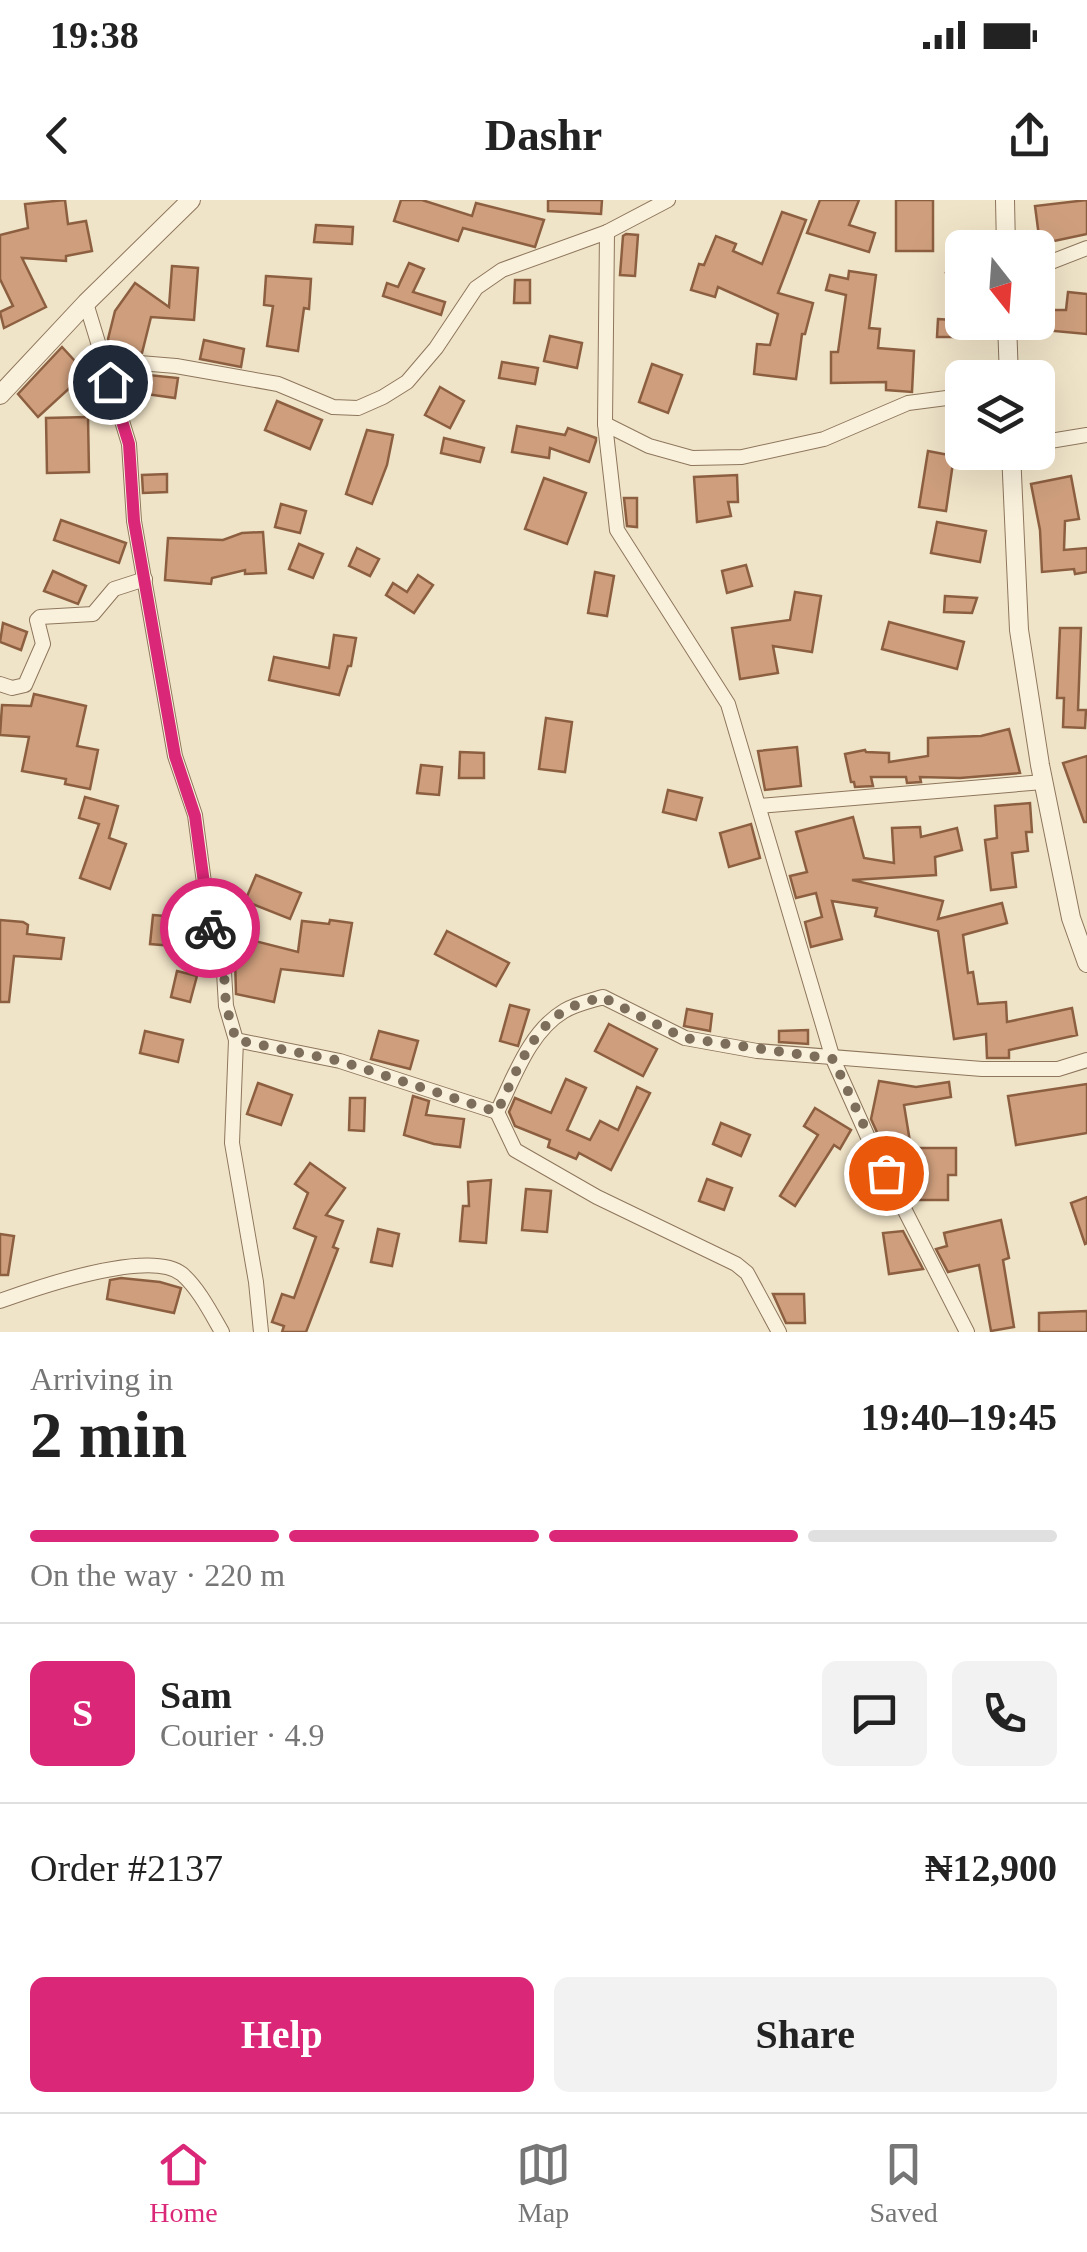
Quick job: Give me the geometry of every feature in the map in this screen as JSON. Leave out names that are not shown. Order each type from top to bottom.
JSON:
[{"type":"street","points":[[0,396],[190,200]]},
{"type":"street","points":[[104,360],[176,366],[278,384],[334,406],[358,408],[407,382],[436,348],[476,288],[502,270],[607,232],[668,200]]},
{"type":"street","points":[[1005,200],[1006,230]]},
{"type":"street","points":[[607,232],[604,424],[617,530],[728,704],[833,1059],[870,1144],[968,1332]]},
{"type":"street","points":[[1055,260],[1087,248]]},
{"type":"street","points":[[86,303],[129,444],[134,521],[175,756],[195,816],[211,935],[224,972],[226,1006],[236,1040],[232,1143],[256,1282],[260,1331]]},
{"type":"street","points":[[604,424],[649,446],[692,458],[742,457],[824,440],[908,403],[945,398]]},
{"type":"street","points":[[1055,440],[1087,434]]},
{"type":"street","points":[[1011,470],[1019,630],[1071,918],[1087,963]]},
{"type":"street","points":[[0,684],[12,688],[25,685],[44,644],[37,620],[40,617],[93,614],[114,590],[145,579]]},
{"type":"street","points":[[759,806],[1044,782]]},
{"type":"street","points":[[497,1112],[543,1028],[565,1010],[602,997],[684,1038],[833,1059],[982,1069],[1058,1069],[1087,1060]]},
{"type":"street","points":[[236,1040],[340,1061],[497,1112],[515,1150],[597,1197],[736,1264],[747,1273],[779,1332]]},
{"type":"street","points":[[0,1301],[78,1274],[163,1265],[180,1272],[203,1299],[222,1332]]},
{"type":"building","points":[[65,200],[68,224],[86,221],[92,251],[66,256],[66,261],[22,258],[46,307],[4,328],[0,312],[13,306],[0,279],[0,235],[28,228],[25,204]]},
{"type":"building","points":[[401,200],[422,200],[472,216],[476,203],[544,220],[535,247],[463,228],[458,241],[394,221]]},
{"type":"building","points":[[548,200],[602,200],[601,214],[548,211]]},
{"type":"building","points":[[820,200],[859,200],[849,225],[875,233],[869,252],[807,233]]},
{"type":"building","points":[[896,200],[933,200],[933,251],[896,251]]},
{"type":"building","points":[[1087,200],[1087,234],[1055,241],[1055,230],[1038,230],[1035,206]]},
{"type":"building","points":[[782,212],[806,220],[778,293],[813,303],[802,334],[796,379],[754,374],[757,344],[770,345],[778,314],[718,287],[715,297],[691,290],[699,264],[704,265],[716,236],[736,244],[733,251],[762,264]]},
{"type":"building","points":[[316,225],[353,227],[352,244],[314,242]]},
{"type":"building","points":[[626,234],[638,235],[635,276],[620,275]]},
{"type":"building","points":[[409,263],[424,269],[413,292],[445,302],[441,315],[383,296],[387,283],[398,287]]},
{"type":"building","points":[[172,266],[198,268],[194,320],[151,317],[142,353],[111,350],[108,339],[115,311],[135,283],[169,307]]},
{"type":"building","points":[[849,271],[876,275],[869,328],[880,329],[878,348],[914,351],[912,392],[886,390],[886,382],[831,383],[831,352],[838,352],[846,295],[826,290],[830,275],[848,279]]},
{"type":"building","points":[[266,276],[311,279],[309,309],[304,308],[298,351],[267,346],[273,306],[264,305]]},
{"type":"building","points":[[515,280],[530,280],[530,303],[514,303]]},
{"type":"building","points":[[1068,292],[1087,294],[1087,334],[1055,331],[1055,310],[1066,310]]},
{"type":"building","points":[[938,319],[945,319],[945,337],[937,337]]},
{"type":"building","points":[[550,336],[582,343],[577,368],[544,361]]},
{"type":"building","points":[[204,340],[244,349],[241,367],[200,359]]},
{"type":"building","points":[[62,347],[86,373],[38,417],[18,394]]},
{"type":"building","points":[[502,362],[538,368],[535,384],[499,378]]},
{"type":"building","points":[[652,364],[682,375],[668,413],[639,402]]},
{"type":"building","points":[[119,372],[178,378],[175,398],[124,391]]},
{"type":"building","points":[[440,387],[464,401],[450,428],[425,415]]},
{"type":"building","points":[[277,401],[322,420],[310,449],[265,430]]},
{"type":"building","points":[[88,417],[89,472],[47,473],[46,418]]},
{"type":"building","points":[[517,426],[565,435],[568,428],[596,438],[589,462],[550,448],[549,458],[512,452]]},
{"type":"building","points":[[367,430],[393,435],[372,504],[346,494]]},
{"type":"building","points":[[444,438],[484,448],[480,462],[441,453]]},
{"type":"building","points":[[928,451],[945,454],[945,470],[952,470],[946,511],[919,507]]},
{"type":"building","points":[[167,474],[167,492],[143,493],[142,475]]},
{"type":"building","points":[[737,475],[738,502],[728,502],[731,516],[697,522],[694,477]]},
{"type":"building","points":[[1071,476],[1079,519],[1065,521],[1064,550],[1087,548],[1087,572],[1042,572],[1040,530],[1031,484]]},
{"type":"building","points":[[544,478],[586,493],[567,544],[525,529]]},
{"type":"building","points":[[624,498],[637,498],[637,527],[627,526]]},
{"type":"building","points":[[281,504],[306,511],[300,533],[275,527]]},
{"type":"building","points":[[61,520],[126,543],[119,563],[54,540]]},
{"type":"building","points":[[937,522],[986,531],[980,562],[931,553]]},
{"type":"building","points":[[263,532],[266,573],[245,574],[245,570],[212,578],[211,584],[165,580],[168,538],[223,540],[242,533]]},
{"type":"building","points":[[299,544],[323,554],[313,578],[289,569]]},
{"type":"building","points":[[357,548],[379,559],[370,576],[349,566]]},
{"type":"building","points":[[746,565],[752,586],[727,593],[722,571]]},
{"type":"building","points":[[53,571],[86,586],[78,604],[44,591]]},
{"type":"building","points":[[595,572],[614,576],[607,616],[588,613]]},
{"type":"building","points":[[418,575],[433,585],[414,613],[386,595],[393,583],[407,592]]},
{"type":"building","points":[[795,592],[821,596],[812,652],[773,646],[778,673],[740,679],[732,628],[790,620]]},
{"type":"building","points":[[945,596],[977,598],[972,613],[944,612]]},
{"type":"building","points":[[889,622],[964,642],[957,669],[882,649]]},
{"type":"building","points":[[3,623],[27,632],[21,650],[0,642]]},
{"type":"building","points":[[1060,628],[1081,628],[1078,710],[1086,710],[1085,728],[1063,727],[1064,698],[1057,698]]},
{"type":"building","points":[[334,635],[356,638],[351,666],[339,695],[269,680],[274,657],[329,668]]},
{"type":"building","points":[[34,694],[86,706],[77,746],[98,750],[90,789],[65,784],[66,779],[22,771],[29,737],[0,735],[2,705],[31,706]]},
{"type":"building","points":[[546,718],[572,722],[565,772],[539,769]]},
{"type":"building","points":[[1009,729],[1020,773],[920,777],[921,782],[907,783],[906,777],[871,777],[873,786],[855,787],[851,782],[845,754],[865,750],[889,753],[889,762],[928,756],[928,738],[981,736]]},
{"type":"building","points":[[797,747],[801,786],[765,790],[758,751]]},
{"type":"building","points":[[460,752],[484,753],[484,778],[459,778]]},
{"type":"building","points":[[1087,756],[1087,822],[1084,822],[1063,763]]},
{"type":"building","points":[[421,765],[442,767],[439,795],[417,793]]},
{"type":"building","points":[[668,790],[702,798],[696,820],[663,812]]},
{"type":"building","points":[[85,797],[118,806],[109,838],[126,844],[110,889],[80,878],[99,824],[79,818]]},
{"type":"building","points":[[1030,803],[1032,832],[1026,832],[1028,851],[1012,853],[1016,887],[991,890],[985,840],[997,838],[995,806]]},
{"type":"building","points":[[853,817],[864,858],[894,863],[892,828],[920,827],[921,837],[957,828],[962,850],[935,857],[936,875],[852,880],[943,901],[938,919],[1002,903],[1007,923],[963,935],[968,973],[973,972],[978,1004],[1006,1002],[1007,1022],[1072,1008],[1077,1035],[1009,1050],[1009,1058],[987,1058],[986,1034],[954,1039],[938,931],[875,916],[877,908],[832,901],[842,939],[811,947],[805,922],[822,917],[816,893],[796,898],[790,876],[807,872],[796,832]]},
{"type":"building","points":[[751,824],[760,858],[729,867],[720,833]]},
{"type":"building","points":[[256,875],[301,893],[290,919],[245,901]]},
{"type":"building","points":[[153,915],[189,918],[186,947],[150,944]]},
{"type":"building","points":[[0,920],[23,922],[28,925],[27,934],[64,938],[61,959],[14,956],[9,1002],[0,1002]]},
{"type":"building","points":[[330,920],[352,923],[343,976],[281,969],[274,1002],[236,994],[235,958],[230,956],[225,943],[228,934],[298,952],[302,921],[329,924]]},
{"type":"building","points":[[447,931],[509,963],[496,986],[435,954]]},
{"type":"building","points":[[177,971],[197,976],[190,1002],[171,997]]},
{"type":"building","points":[[510,1005],[529,1010],[518,1046],[500,1041]]},
{"type":"building","points":[[687,1009],[712,1014],[710,1031],[684,1026]]},
{"type":"building","points":[[609,1024],[657,1049],[643,1076],[595,1051]]},
{"type":"building","points":[[808,1030],[808,1044],[779,1042],[779,1031]]},
{"type":"building","points":[[145,1031],[183,1040],[178,1062],[140,1053]]},
{"type":"building","points":[[379,1031],[418,1041],[410,1069],[371,1059]]},
{"type":"building","points":[[566,1079],[586,1088],[567,1130],[590,1140],[600,1121],[618,1130],[637,1087],[650,1093],[611,1170],[579,1153],[576,1159],[548,1147],[550,1140],[515,1126],[509,1112],[515,1098],[551,1113]]},
{"type":"building","points":[[879,1081],[916,1087],[949,1082],[951,1097],[904,1105],[911,1148],[956,1148],[956,1175],[948,1175],[948,1200],[912,1200],[909,1175],[900,1176],[886,1150],[885,1138],[880,1139],[871,1119]]},
{"type":"building","points":[[258,1083],[292,1095],[281,1125],[247,1114]]},
{"type":"building","points":[[1087,1084],[1087,1133],[1016,1145],[1008,1096]]},
{"type":"building","points":[[413,1096],[429,1101],[426,1115],[464,1119],[460,1147],[404,1135]]},
{"type":"building","points":[[350,1098],[365,1098],[364,1131],[349,1130]]},
{"type":"building","points":[[815,1108],[851,1130],[840,1149],[834,1145],[795,1206],[780,1196],[818,1135],[804,1126]]},
{"type":"building","points":[[721,1123],[750,1135],[741,1156],[713,1144]]},
{"type":"building","points":[[310,1163],[345,1188],[326,1215],[343,1221],[333,1247],[338,1249],[306,1332],[282,1332],[284,1326],[272,1322],[282,1294],[294,1298],[316,1237],[294,1228],[308,1193],[295,1184]]},
{"type":"building","points":[[707,1179],[732,1188],[724,1210],[699,1201]]},
{"type":"building","points":[[491,1180],[486,1243],[460,1241],[463,1206],[469,1206],[468,1182]]},
{"type":"building","points":[[526,1189],[551,1191],[547,1232],[522,1230]]},
{"type":"building","points":[[1087,1197],[1087,1243],[1085,1244],[1071,1203]]},
{"type":"building","points":[[1001,1220],[1009,1258],[1003,1260],[1014,1327],[991,1331],[979,1265],[948,1272],[936,1249],[947,1246],[944,1233]]},
{"type":"building","points":[[378,1229],[399,1234],[392,1266],[371,1262]]},
{"type":"building","points":[[903,1231],[923,1269],[889,1274],[883,1233]]},
{"type":"building","points":[[0,1234],[14,1236],[8,1275],[0,1275]]},
{"type":"building","points":[[121,1278],[181,1288],[174,1313],[107,1299],[110,1280]]},
{"type":"building","points":[[773,1294],[804,1294],[805,1323],[786,1323]]},
{"type":"building","points":[[1087,1311],[1087,1332],[1039,1332],[1039,1313]]},
{"type":"way so far","points":[[210,928],[224,972],[226,1006],[236,1040],[340,1061],[497,1112],[543,1028],[565,1010],[602,997],[684,1038],[833,1059],[886,1173]]},
{"type":"route","points":[[110,382],[129,444],[134,521],[175,756],[195,816],[210,928]]}]
